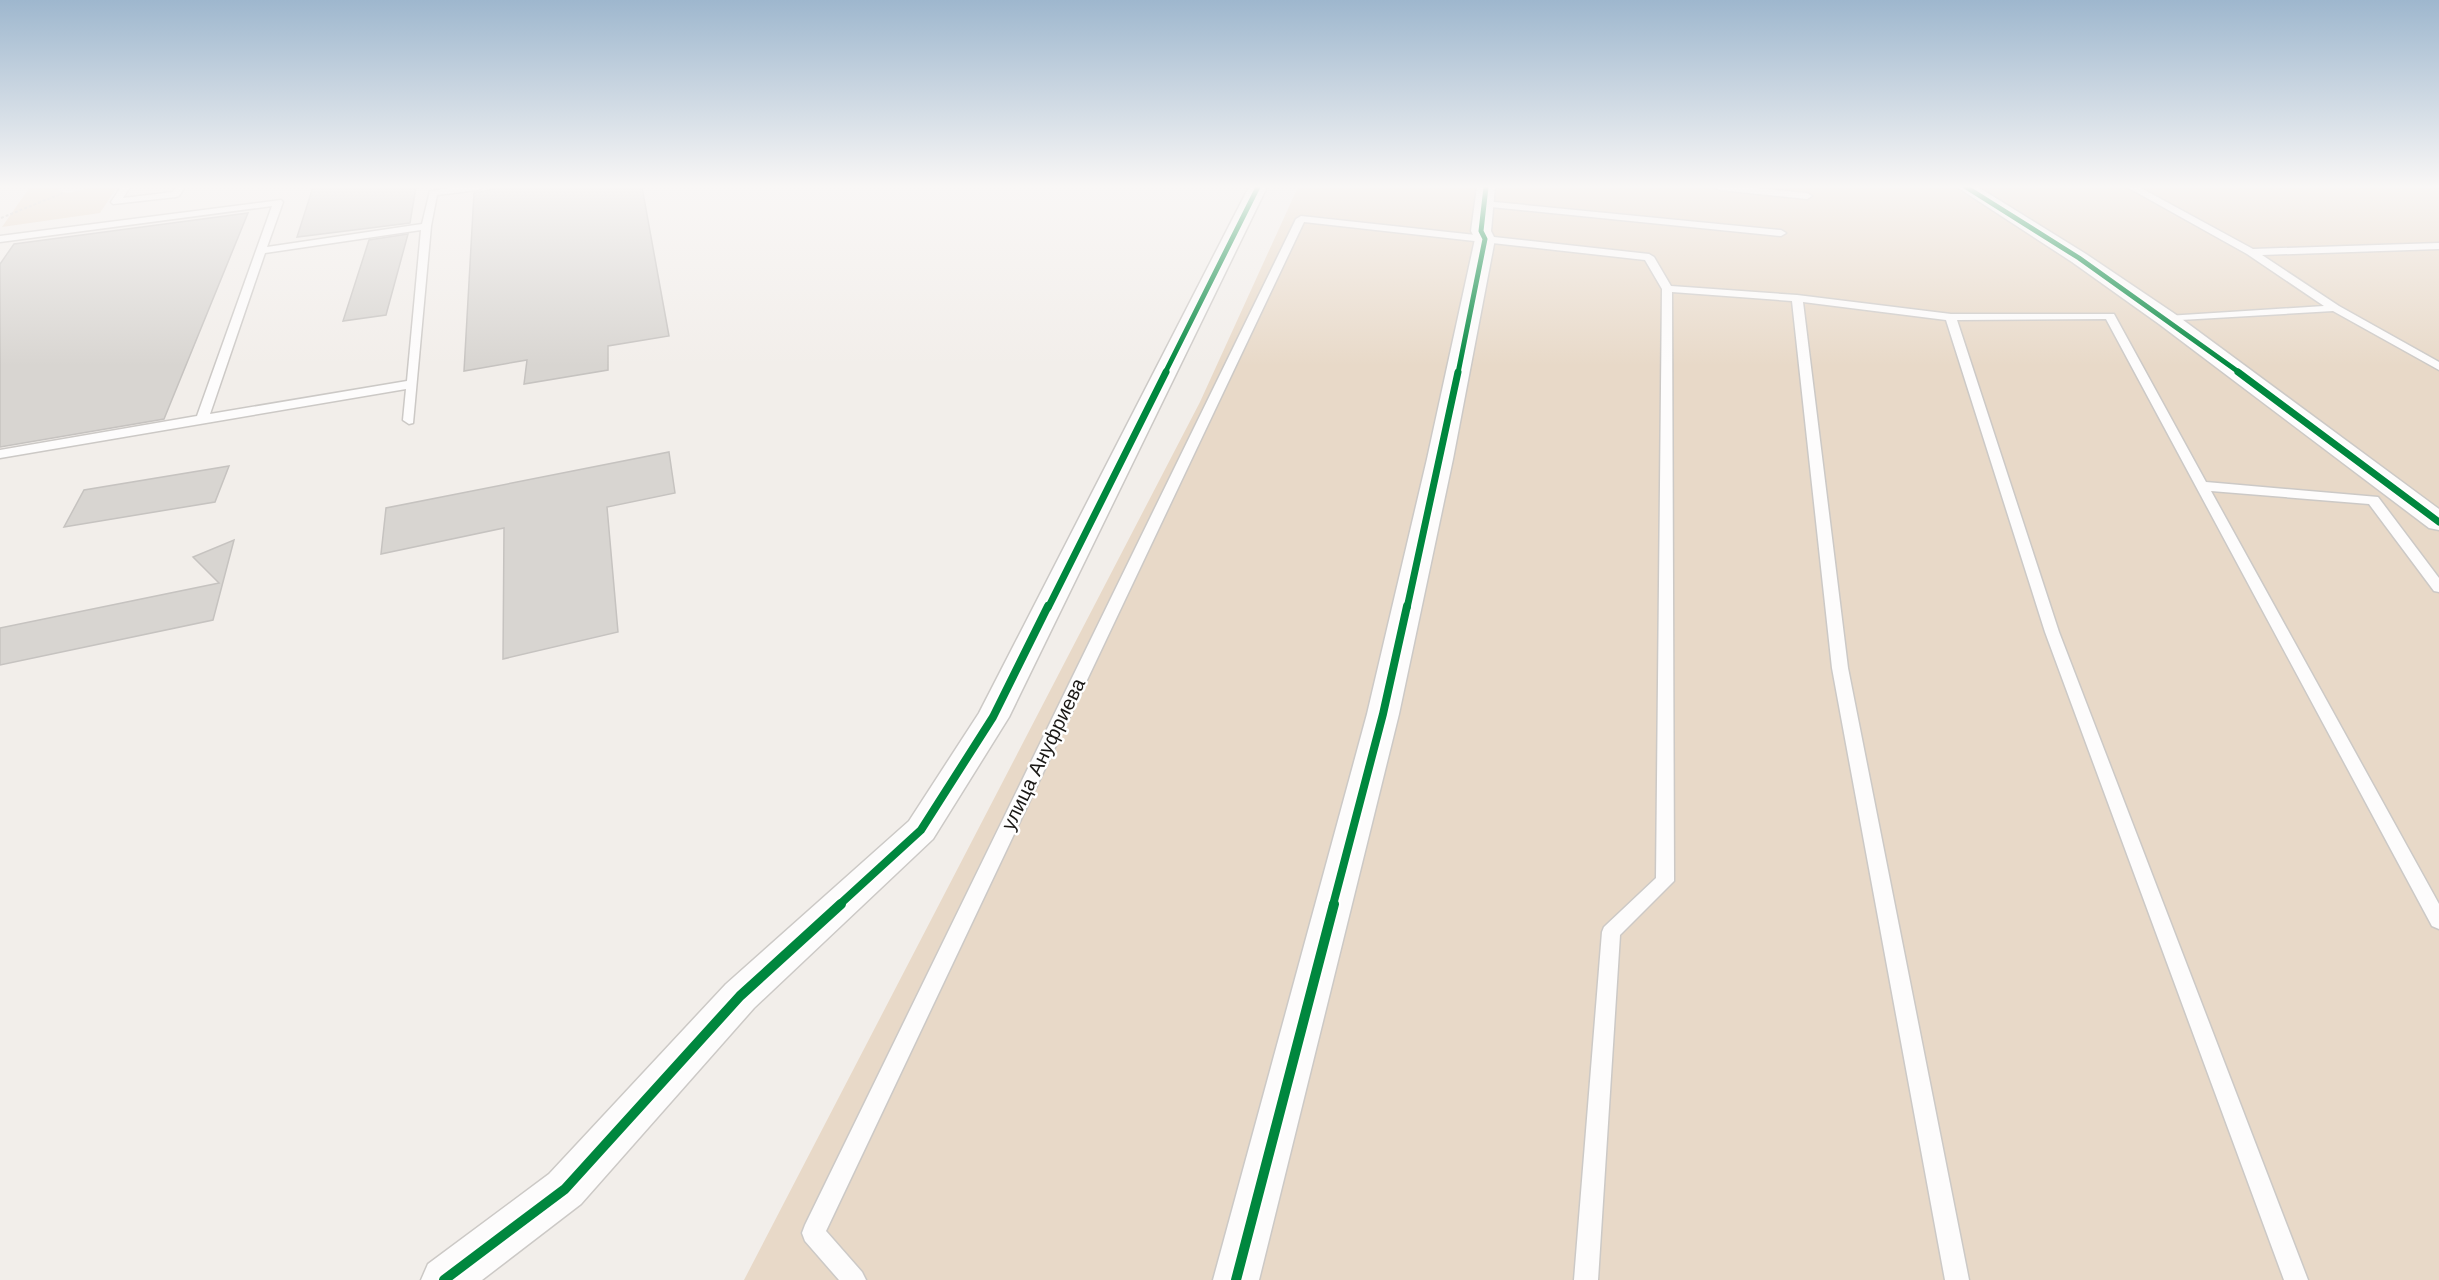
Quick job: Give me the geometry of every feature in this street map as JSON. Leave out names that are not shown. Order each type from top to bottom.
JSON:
[{"type":"street","points":[[444,1280],[565,1189],[740,996],[921,830],[993,717],[1228,247]]},
{"type":"street","points":[[1236,1280],[1383,714],[1440,459],[1483,247]]},
{"type":"street","points":[[2061,247],[2167,319],[2439,522]]},
{"type":"lane","points":[[202,419],[262,247]]},
{"type":"lane","points":[[261,251],[289,247]]},
{"type":"lane","points":[[410,420],[424,247]]},
{"type":"lane","name":"улица Ануфриева","points":[[854,1280],[813,1233],[1288,247]]},
{"type":"lane","points":[[1555,247],[1649,257],[1667,290],[1665,880],[1611,932],[1586,1280]]},
{"type":"lane","points":[[2241,247],[2335,308],[2439,367]]},
{"type":"lane","points":[[2251,252],[2416,247]]},
{"type":"lane","points":[[1667,290],[1797,298],[1951,317],[2110,316],[2388,831],[2439,921]]},
{"type":"lane","points":[[1797,298],[1840,668],[1957,1280]]},
{"type":"lane","points":[[2167,319],[2335,308]]},
{"type":"lane","points":[[1951,317],[2052,632],[2296,1280]]},
{"type":"lane","points":[[0,454],[412,384]]},
{"type":"lane","points":[[2203,486],[2373,500],[2439,588]]},
{"type":"shaded area","points":[[1271,247],[2439,247],[2439,1280],[744,1280],[1200,402]]},
{"type":"building","points":[[12,247],[234,247],[164,419],[0,447],[0,264]]},
{"type":"building","points":[[367,247],[405,247],[386,315],[343,321]]},
{"type":"building","points":[[471,247],[653,247],[669,336],[608,346],[608,370],[524,384],[527,360],[464,371]]},
{"type":"building","points":[[669,452],[675,493],[607,507],[618,632],[503,659],[504,528],[381,554],[386,508]]},
{"type":"building","points":[[229,466],[215,502],[64,527],[84,490]]},
{"type":"building","points":[[234,540],[213,620],[0,665],[0,628],[219,583],[193,557]]},
{"type":"cycle path","points":[[444,1280],[565,1189],[740,996],[921,830],[993,717],[1228,247]]},
{"type":"cycle path","points":[[1236,1280],[1383,714],[1440,459],[1483,247]]},
{"type":"cycle path","points":[[2061,247],[2167,319],[2439,522]]}]
